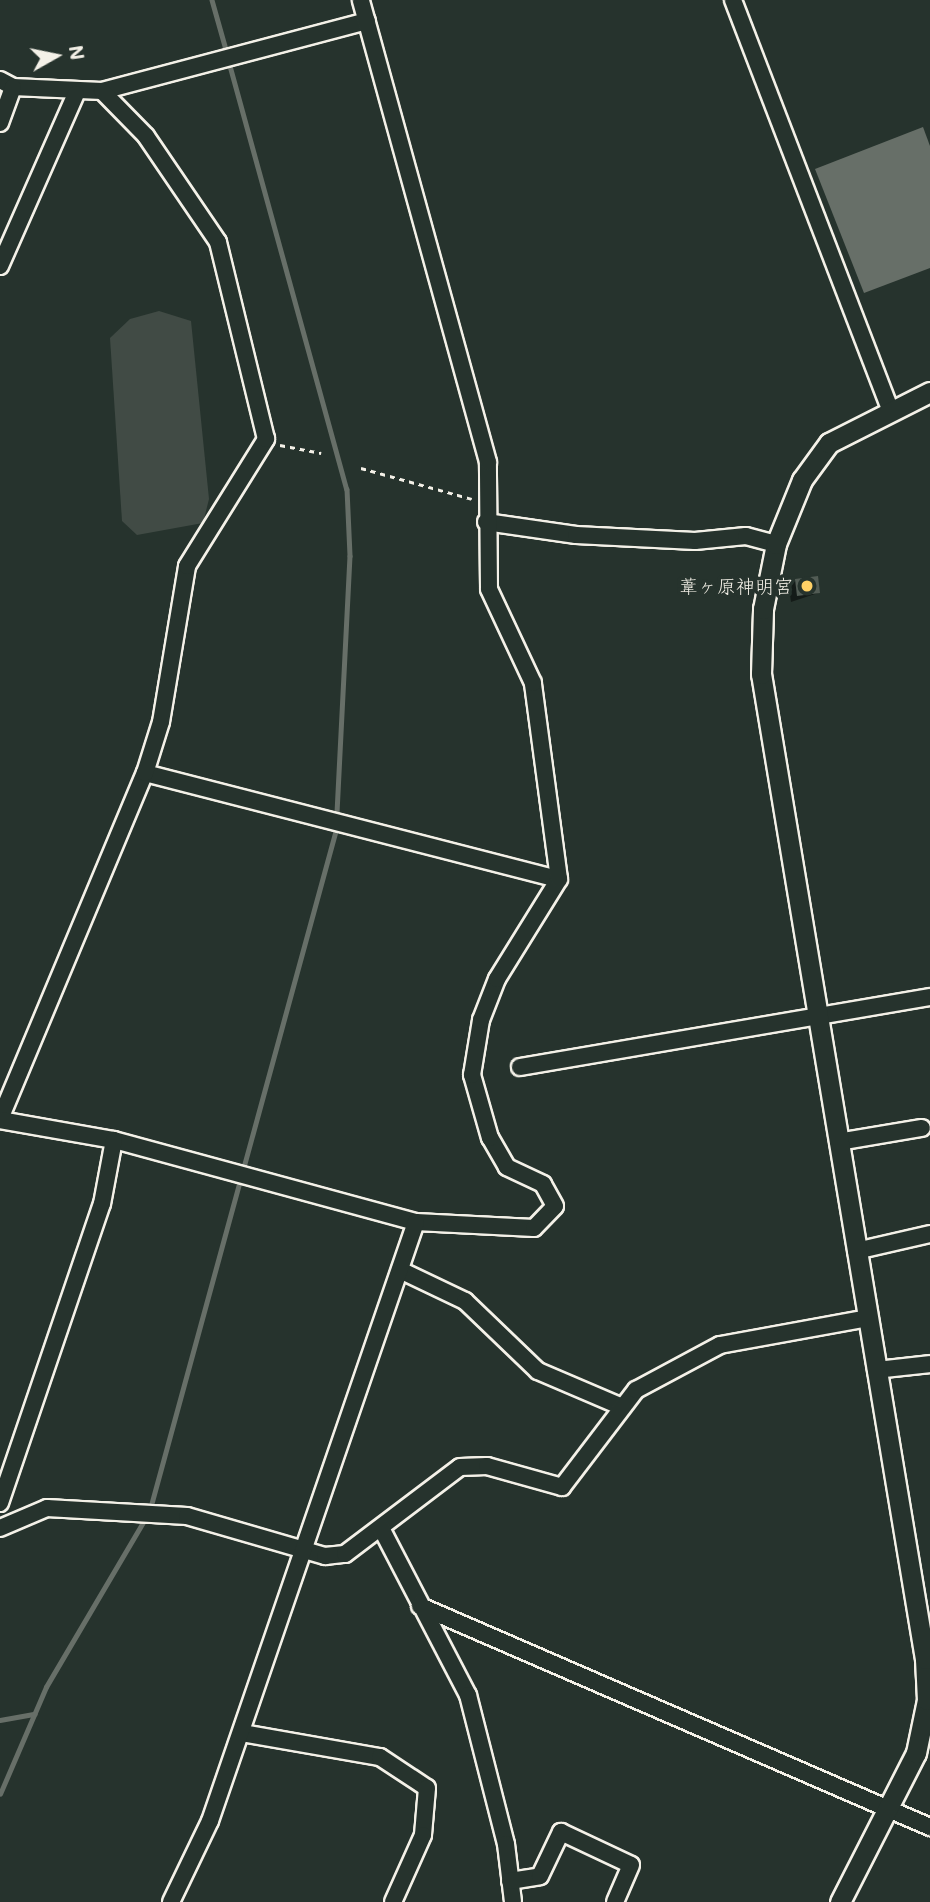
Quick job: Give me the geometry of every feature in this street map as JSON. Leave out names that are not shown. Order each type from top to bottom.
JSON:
[{"type":"street","points":[[102,91],[146,136],[218,242],[266,439],[187,566],[161,722],[145,773],[0,1120],[114,1140],[416,1222],[450,1220],[514,1230],[534,1228],[551,1216],[552,1193],[507,1167],[490,1138],[472,1074],[481,1020],[497,979],[559,879],[533,683],[489,589],[485,522],[488,462],[361,0]]},
{"type":"street","points":[[733,0],[891,412]]},
{"type":"street","points":[[0,123],[6,84],[76,94],[102,91],[367,21]]},
{"type":"street","points":[[0,266],[76,94]]},
{"type":"street","points":[[840,1902],[916,1753],[928,1696],[761,674],[763,609],[776,544],[802,480],[829,443],[930,392]]},
{"type":"street","points":[[485,522],[587,536],[695,541],[746,536],[776,544]]},
{"type":"street","points":[[145,773],[559,879]]},
{"type":"street","points":[[520,1067],[930,997]]},
{"type":"street","points":[[838,1142],[922,1128]]},
{"type":"street","points":[[0,1503],[102,1204],[114,1140]]},
{"type":"street","points":[[171,1902],[210,1821],[242,1733],[416,1222]]},
{"type":"street","points":[[856,1251],[930,1234]]},
{"type":"street","points":[[400,1270],[465,1301],[538,1371],[620,1406]]},
{"type":"street","points":[[0,1528],[47,1508],[149,1513],[214,1522],[303,1551],[345,1554],[460,1466],[487,1466],[562,1487],[620,1406],[636,1390],[720,1345],[868,1318]]},
{"type":"street","points":[[876,1370],[930,1364]]},
{"type":"street","points":[[382,1528],[468,1695],[513,1902]]},
{"type":"street","points":[[420,1606],[930,1827]]},
{"type":"street","points":[[242,1733],[380,1757],[427,1788],[423,1835],[393,1902]]},
{"type":"street","points":[[510,1881],[540,1876],[561,1832],[631,1865],[615,1902]]},
{"type":"path","points":[[266,439],[321,453]]},
{"type":"path","points":[[361,468],[488,503]]},
{"type":"shaded area","points":[[923,127],[930,146],[930,268],[864,293],[815,169]]},
{"type":"shaded area","points":[[159,311],[191,321],[209,499],[203,523],[137,535],[122,521],[110,338],[130,319]]},
{"type":"building","name":"葦ヶ原神明宮","points":[[818,576],[820,593],[797,596],[795,579]]},
{"type":"waterway","points":[[212,0],[227,53]]},
{"type":"waterway","points":[[229,62],[347,489],[350,556],[337,817]]},
{"type":"waterway","points":[[150,1509],[337,826]]},
{"type":"waterway","points":[[0,1794],[46,1687],[146,1517]]},
{"type":"waterway","points":[[0,1720],[34,1714]]},
{"type":"place","name":"葦ヶ原神明宮","points":[[807,586]]}]
